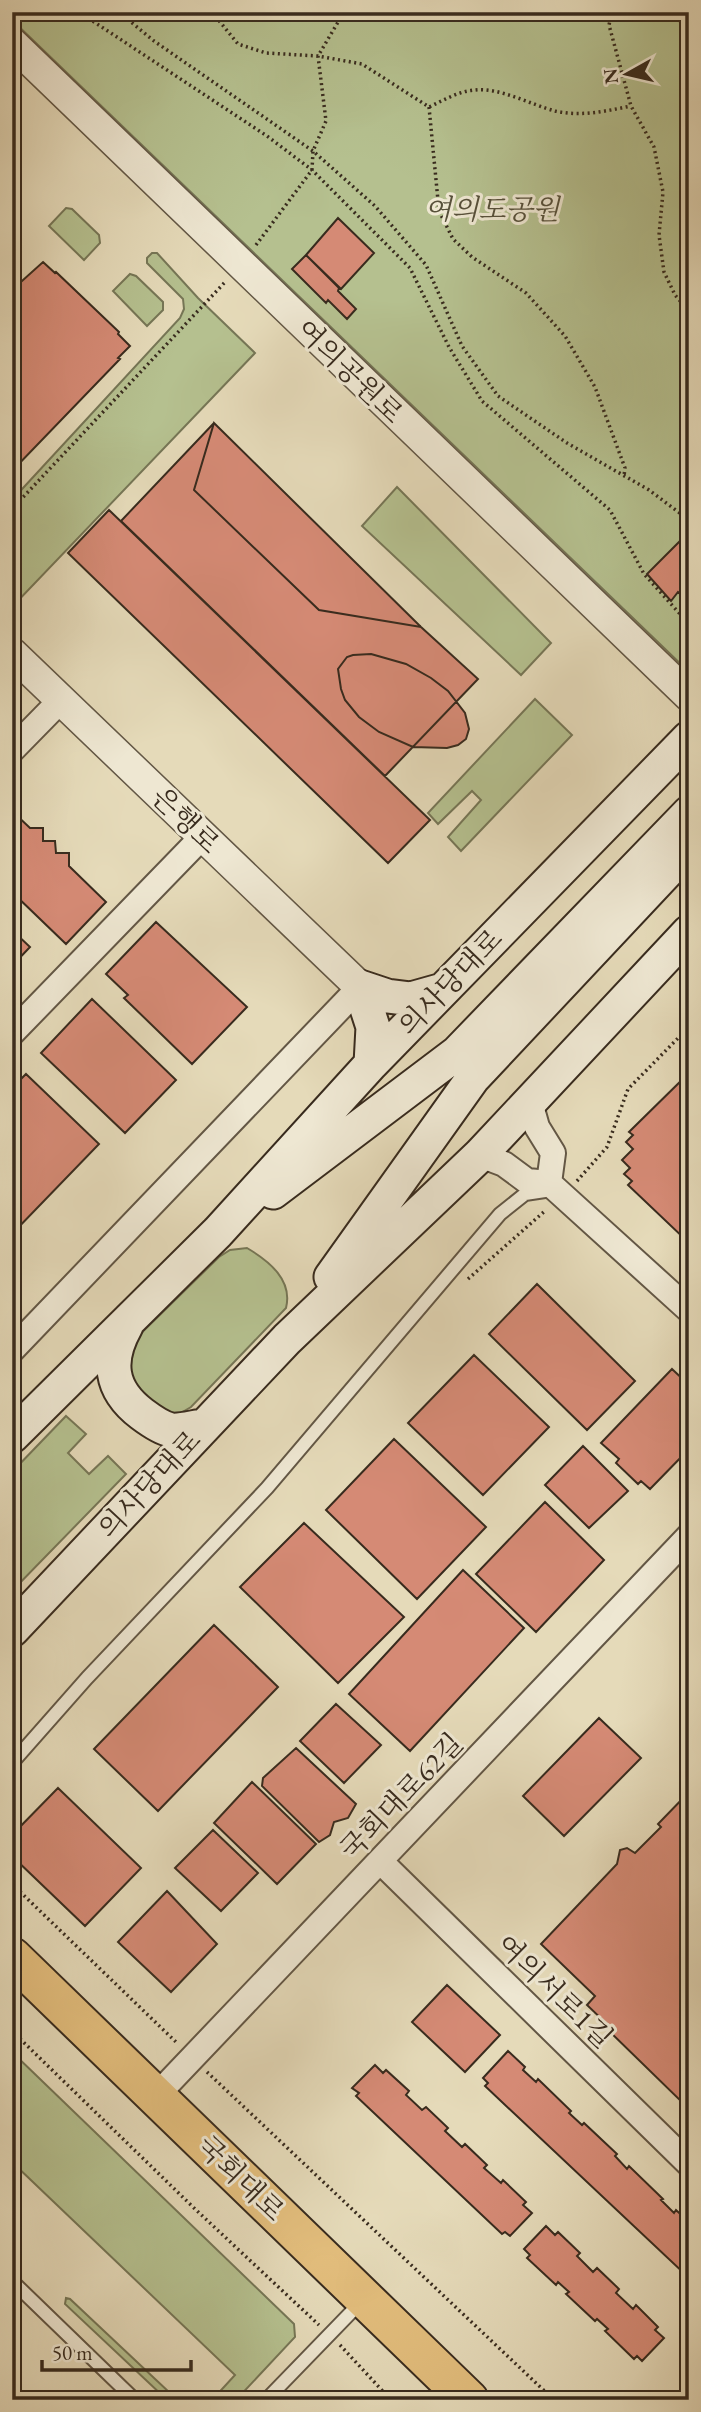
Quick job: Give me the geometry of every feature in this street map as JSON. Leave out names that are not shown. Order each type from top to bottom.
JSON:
[{"type":"main road","name":"의사당대로","points":[[12,1436],[218,1232],[371,1064],[689,738]]},
{"type":"main road","points":[[610,818],[666,780],[689,756]]},
{"type":"main road","name":"의사당대로","points":[[218,1232],[318,1160],[457,1053],[689,813]]},
{"type":"main road","name":"의사당대로","points":[[287,1339],[473,1077],[689,848]]},
{"type":"main road","name":"의사당대로","points":[[12,1630],[287,1339],[480,1155],[689,932]]},
{"type":"main road","points":[[360,987],[387,996],[411,999],[443,990]]},
{"type":"main road","points":[[360,987],[373,1027],[371,1064]]},
{"type":"main road","points":[[129,1321],[116,1345],[113,1367],[119,1388],[134,1408],[153,1422],[171,1430],[204,1426]]},
{"type":"main road","name":"국회대로","points":[[12,1957],[469,2400]]},
{"type":"street","name":"여의공원로","points":[[12,43],[689,696]]},
{"type":"street","name":"은행로","points":[[12,653],[360,987]]},
{"type":"street","points":[[12,750],[61,700]]},
{"type":"street","points":[[12,1033],[203,836]]},
{"type":"street","points":[[12,1350],[360,987]]},
{"type":"street","points":[[530,1101],[537,1127],[553,1153],[556,1190]]},
{"type":"street","points":[[480,1155],[504,1164],[527,1181],[556,1190],[689,1310]]},
{"type":"street","name":"국회대로62길","points":[[156,2096],[689,1536]]},
{"type":"street","name":"여의서로1길","points":[[380,1861],[689,2164]]},
{"type":"lane","points":[[12,1763],[87,1678],[267,1488],[500,1214],[525,1194],[556,1190]]},
{"type":"lane","points":[[12,2281],[135,2400]]},
{"type":"lane","points":[[266,2400],[364,2298]]},
{"type":"path","points":[[79,12],[267,136],[312,170],[410,268],[449,347],[482,401],[610,510],[643,574],[689,624]]},
{"type":"path","points":[[119,12],[154,41],[313,151],[375,206],[426,265],[462,346],[498,396],[567,443],[649,490],[689,520]]},
{"type":"path","points":[[212,12],[238,44],[266,53],[318,56],[362,64],[429,107]]},
{"type":"path","points":[[12,509],[241,265],[312,170],[313,151],[326,121],[318,56],[344,12]]},
{"type":"path","points":[[612,12],[609,25],[631,106],[654,147],[663,192],[659,235],[664,272],[674,295],[689,311]]},
{"type":"path","points":[[670,12],[689,30]]},
{"type":"path","points":[[429,107],[452,96],[477,89],[516,97],[556,111],[595,114],[631,106]]},
{"type":"path","points":[[429,107],[439,211],[453,239],[472,257],[526,293],[565,336],[595,387],[625,468],[624,476]]},
{"type":"path","points":[[460,1286],[556,1190],[607,1147],[628,1089],[689,1027]]},
{"type":"path","points":[[12,1884],[554,2400]]},
{"type":"path","points":[[12,2031],[194,2208],[330,2334],[391,2400]]},
{"type":"green space","name":"여의도공원","points":[[12,12],[689,12],[689,672],[12,20]]},
{"type":"green space","points":[[66,208],[72,209],[99,235],[100,243],[84,260],[49,226]]},
{"type":"green space","points":[[152,253],[157,253],[198,298],[255,353],[12,607],[12,500],[180,318],[184,309],[183,299],[147,263],[147,258]]},
{"type":"green space","points":[[130,274],[136,276],[163,302],[163,310],[147,326],[113,291]]},
{"type":"green space","points":[[397,487],[551,643],[521,675],[362,526]]},
{"type":"green space","points":[[535,699],[572,735],[461,851],[448,837],[481,800],[472,791],[438,824],[428,813]]},
{"type":"green space","points":[[247,1248],[271,1265],[283,1280],[286,1308],[191,1407],[174,1417],[133,1392],[127,1347],[219,1257],[230,1250]]},
{"type":"green space","points":[[66,1416],[86,1434],[68,1453],[89,1474],[108,1456],[126,1474],[12,1591],[12,1472]]},
{"type":"green space","points":[[12,2052],[294,2324],[295,2337],[236,2400],[212,2400],[235,2375],[12,2162]]},
{"type":"green space","points":[[66,2298],[170,2393],[168,2398],[65,2304]]},
{"type":"building","points":[[338,218],[374,253],[341,289],[306,255]]},
{"type":"building","points":[[306,255],[356,309],[347,319],[328,300],[326,303],[292,269]]},
{"type":"building","points":[[43,262],[119,332],[130,346],[12,471],[12,290]]},
{"type":"building","points":[[214,423],[421,627],[319,610],[194,490]]},
{"type":"building","points":[[214,423],[421,627],[478,679],[385,776],[121,521]]},
{"type":"building","points":[[109,510],[430,820],[388,863],[68,553]]},
{"type":"building","points":[[680,541],[684,545],[689,543],[689,597],[684,598],[678,592],[671,601],[647,574]]},
{"type":"building","points":[[371,654],[406,664],[448,691],[465,713],[469,729],[466,739],[447,748],[413,747],[379,732],[359,717],[345,700],[338,669],[347,657]]},
{"type":"building","points":[[12,811],[30,828],[43,828],[43,841],[55,841],[56,853],[69,853],[69,866],[106,902],[66,944],[12,892]]},
{"type":"building","points":[[156,922],[247,1007],[192,1064],[124,998],[128,995],[106,974]]},
{"type":"building","points":[[12,930],[30,947],[12,966]]},
{"type":"building","points":[[92,999],[176,1080],[125,1133],[41,1053]]},
{"type":"building","points":[[689,1073],[689,1243],[628,1185],[632,1181],[624,1174],[630,1168],[622,1160],[633,1149],[626,1142],[633,1135],[629,1132]]},
{"type":"building","points":[[26,1074],[99,1144],[12,1234],[12,1088]]},
{"type":"building","points":[[537,1284],[635,1381],[587,1430],[489,1334]]},
{"type":"building","points":[[474,1355],[549,1427],[483,1495],[408,1423]]},
{"type":"building","points":[[672,1369],[689,1385],[689,1449],[650,1489],[641,1481],[638,1484],[616,1463],[619,1459],[601,1443]]},
{"type":"building","points":[[394,1439],[486,1527],[417,1599],[326,1510]]},
{"type":"building","points":[[583,1446],[628,1491],[589,1528],[545,1485]]},
{"type":"building","points":[[545,1502],[604,1560],[536,1632],[476,1574]]},
{"type":"building","points":[[304,1523],[404,1617],[338,1683],[240,1587]]},
{"type":"building","points":[[463,1570],[524,1628],[410,1751],[349,1694]]},
{"type":"building","points":[[214,1625],[278,1687],[158,1811],[94,1749]]},
{"type":"building","points":[[336,1704],[381,1745],[344,1783],[300,1741]]},
{"type":"building","points":[[599,1718],[641,1758],[564,1836],[523,1796]]},
{"type":"building","points":[[296,1748],[356,1804],[348,1818],[334,1822],[330,1835],[319,1842],[262,1786],[263,1778]]},
{"type":"building","points":[[252,1782],[316,1844],[277,1884],[214,1823]]},
{"type":"building","points":[[58,1788],[141,1868],[85,1926],[12,1856],[12,1835]]},
{"type":"building","points":[[689,1792],[689,2109],[606,2028],[609,2026],[587,2005],[595,1996],[541,1944],[617,1864],[620,1850],[627,1848],[635,1853],[661,1827],[658,1824]]},
{"type":"building","points":[[213,1830],[258,1873],[221,1911],[175,1868]]},
{"type":"building","points":[[167,1891],[217,1944],[171,1992],[118,1942]]},
{"type":"building","points":[[447,1985],[500,2035],[465,2072],[412,2022]]},
{"type":"building","points":[[508,2051],[525,2067],[523,2070],[536,2082],[538,2079],[571,2111],[569,2113],[582,2125],[584,2123],[617,2154],[615,2156],[627,2169],[629,2166],[674,2213],[676,2210],[689,2222],[689,2278],[485,2086],[488,2083],[483,2078]]},
{"type":"building","points":[[375,2065],[383,2073],[386,2070],[409,2091],[406,2095],[422,2110],[426,2107],[448,2128],[445,2131],[462,2147],[465,2144],[487,2165],[484,2168],[501,2183],[503,2180],[526,2202],[523,2205],[532,2213],[510,2236],[505,2232],[502,2234],[356,2096],[359,2093],[352,2088]]},
{"type":"building","points":[[546,2226],[555,2235],[558,2232],[580,2253],[577,2256],[593,2272],[597,2268],[619,2289],[616,2293],[633,2309],[636,2305],[658,2327],[655,2330],[664,2338],[642,2361],[637,2356],[634,2359],[605,2331],[608,2329],[597,2319],[595,2321],[566,2294],[569,2292],[558,2282],[556,2285],[527,2258],[530,2255],[524,2249]]}]
